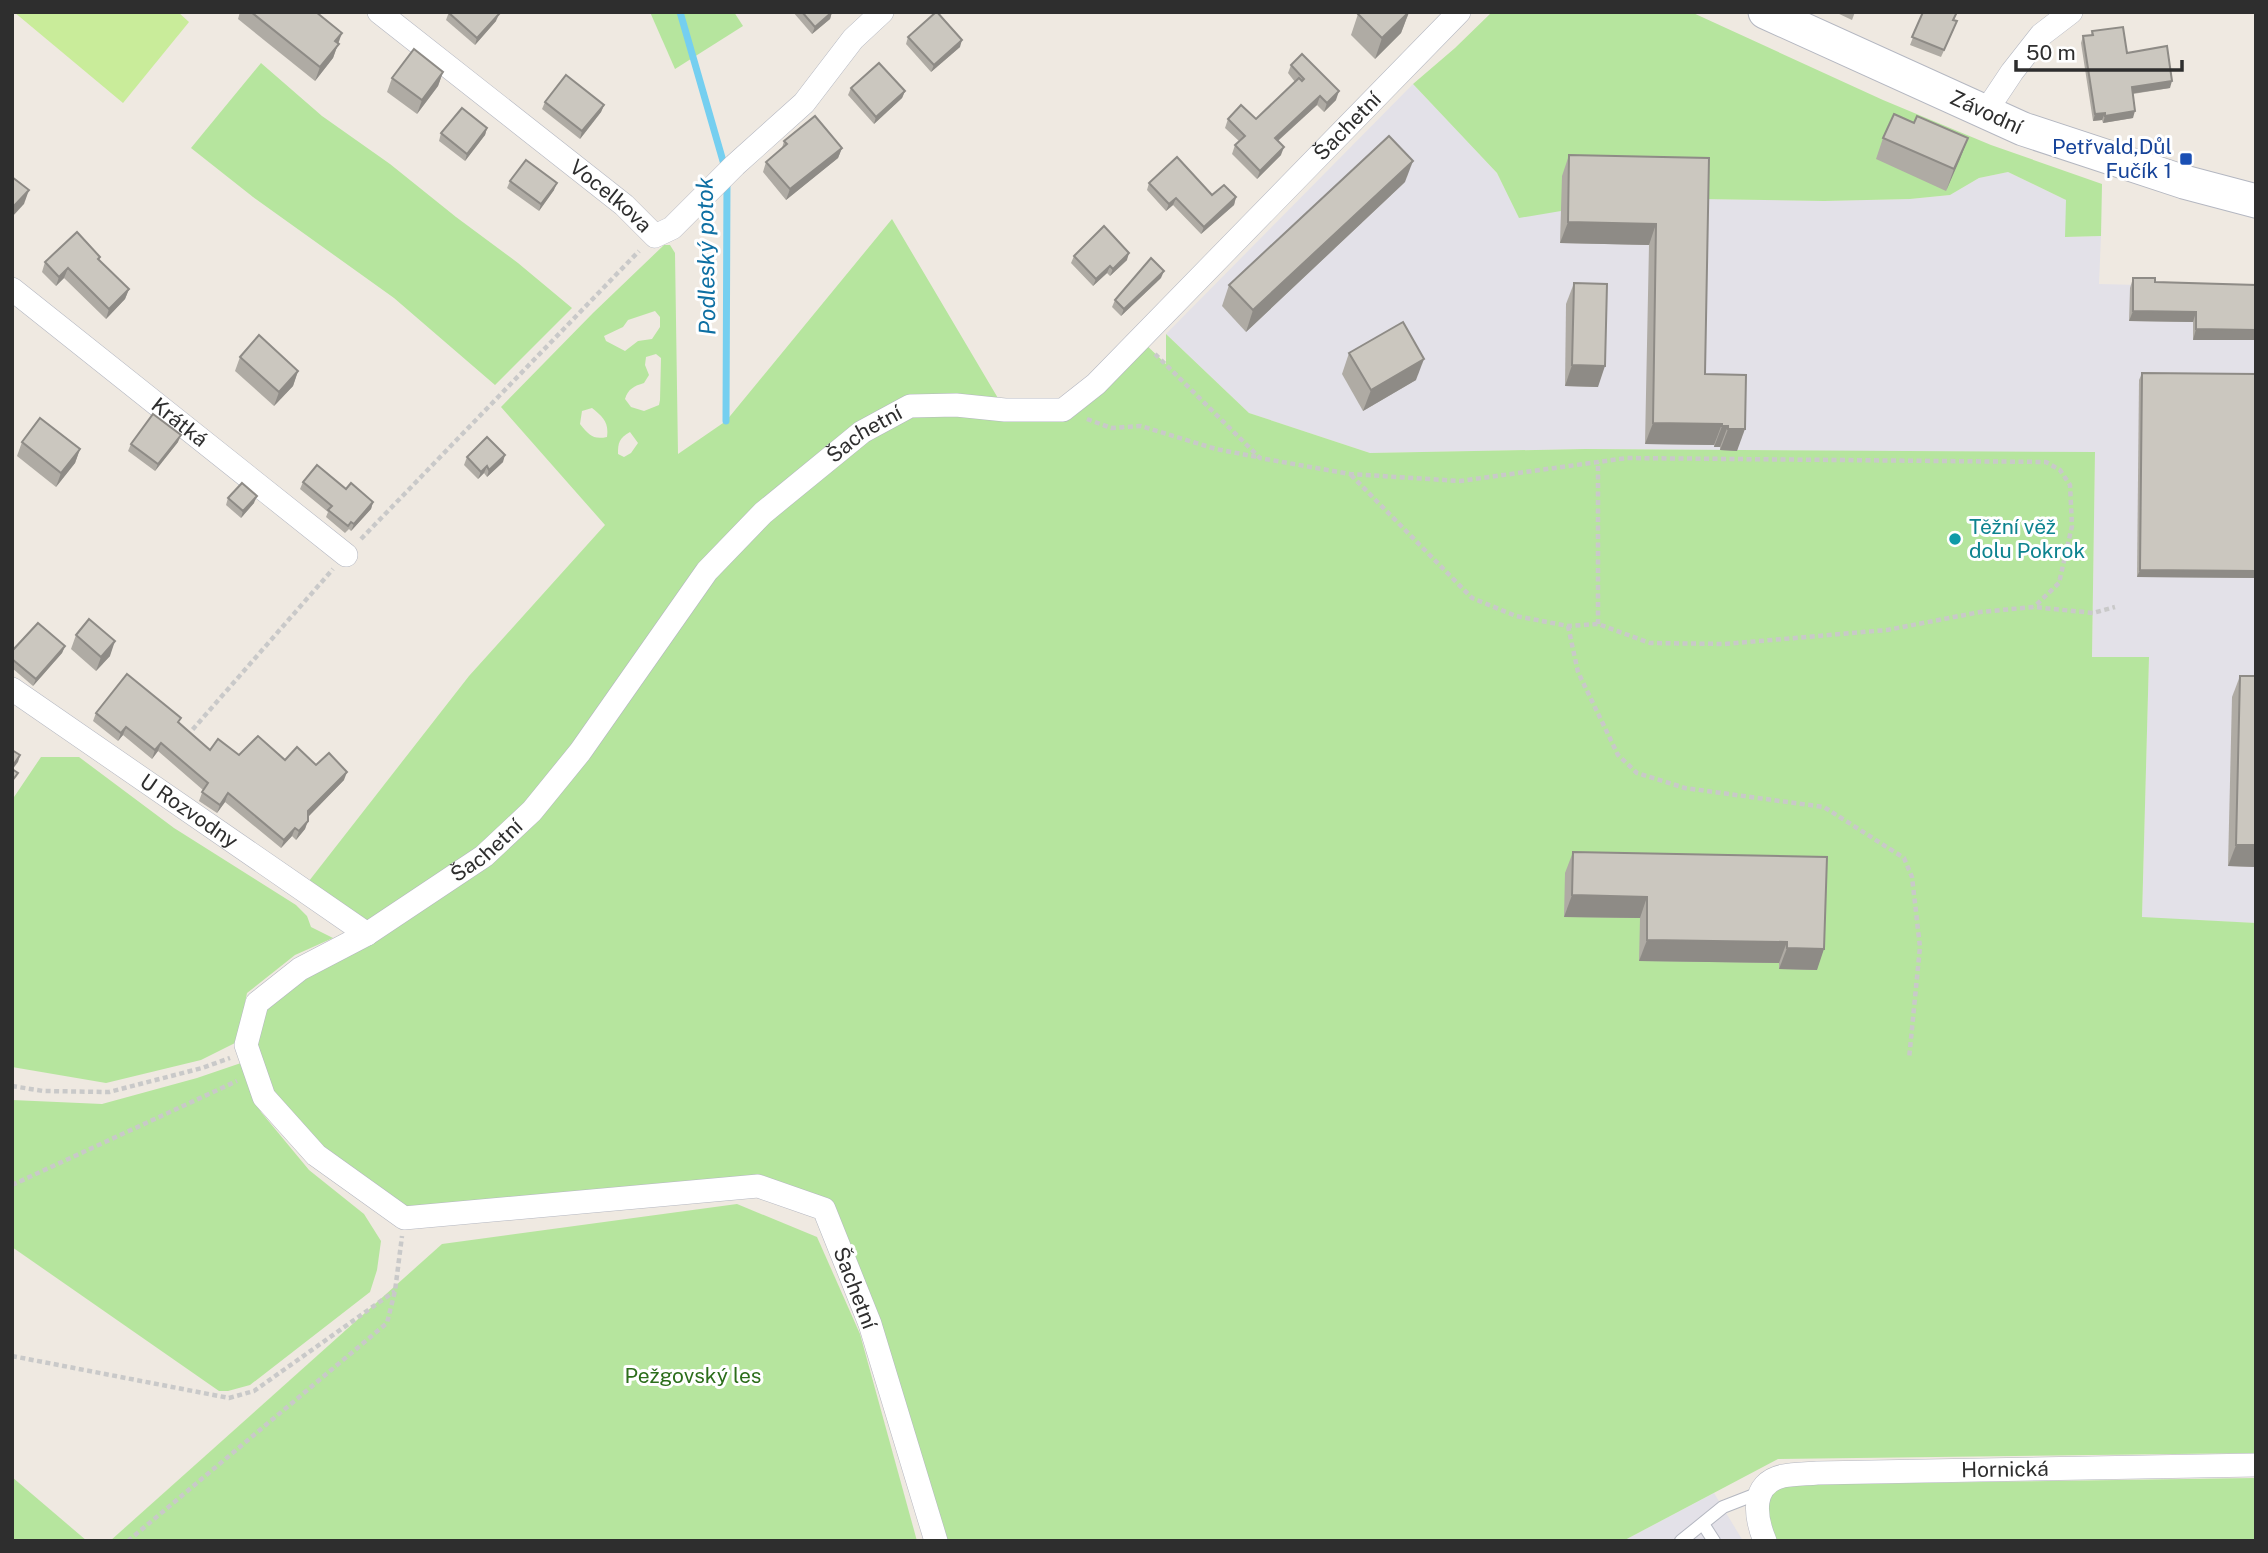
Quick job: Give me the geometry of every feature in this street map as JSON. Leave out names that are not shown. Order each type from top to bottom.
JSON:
[{"type":"street","name":"Vocelkova","points":[[379,12],[624,205],[655,236],[672,228],[729,171],[804,103],[853,39],[882,12]]},
{"type":"street","name":"Šachetní","points":[[248,1051],[246,1045],[257,1003],[300,969],[367,934],[484,856],[532,811],[580,752],[707,571],[763,513],[862,432],[910,406],[956,405],[1005,410],[1063,410],[1096,384],[1459,12]]},
{"type":"street","name":"Závodní","points":[[1765,12],[2023,129],[2184,182],[2256,201]]},
{"type":"street","points":[[1986,111],[2041,35],[2071,12]]},
{"type":"street","name":"Krátká","points":[[12,289],[346,555]]},
{"type":"street","name":"U Rozvodny","points":[[12,690],[367,934]]},
{"type":"street","points":[[248,1051],[264,1097],[316,1155],[404,1218]]},
{"type":"street","name":"Šachetní","points":[[404,1218],[758,1186],[824,1209],[870,1324],[936,1541]]},
{"type":"street","name":"Hornická","points":[[1759,1493],[1769,1482],[1781,1476],[1817,1473],[2256,1465]]},
{"type":"street","points":[[1759,1493],[1756,1506],[1758,1525],[1765,1541]]},
{"type":"lane","points":[[1681,1541],[1723,1507],[1759,1493]]},
{"type":"lane","points":[[1703,1524],[1714,1541]]},
{"type":"path","points":[[183,741],[346,555],[655,236]]},
{"type":"path","points":[[1140,339],[1260,458]]},
{"type":"path","points":[[1063,410],[1111,428],[1142,426],[1216,449],[1260,458],[1350,474],[1460,481],[1627,458],[2046,463],[2060,470],[2070,485],[2072,526],[2059,583],[2034,607]]},
{"type":"path","points":[[1598,462],[1598,625]]},
{"type":"path","points":[[1350,474],[1472,598],[1516,617],[1568,626],[1598,625],[1650,643],[1725,643],[1887,630],[1980,612],[2034,607],[2094,613],[2115,607]]},
{"type":"path","points":[[1568,626],[1578,672],[1618,755],[1637,773],[1685,788],[1824,807],[1904,858],[1912,877],[1920,947],[1909,1059]]},
{"type":"path","points":[[12,1086],[43,1091],[109,1092],[202,1068],[248,1051]]},
{"type":"path","points":[[12,1185],[257,1072]]},
{"type":"path","points":[[128,1541],[387,1323],[395,1291],[404,1218]]},
{"type":"path","points":[[12,1356],[229,1398],[254,1391],[395,1291]]},
{"type":"shaded area","points":[[1413,84],[1497,173],[1519,217],[1638,198],[1824,201],[1910,199],[1950,195],[1979,178],[2008,172],[2066,200],[2066,237],[2101,236],[2099,284],[2256,288],[2256,923],[2142,918],[2149,657],[2092,658],[2095,453],[1585,449],[1370,453],[1249,413],[1166,334]]},
{"type":"shaded area","points":[[1714,1493],[1743,1541],[1623,1541]]},
{"type":"green space","points":[[14,12],[178,12],[189,22],[123,103]]},
{"type":"green space","points":[[650,12],[734,12],[743,26],[675,69]]},
{"type":"green space","points":[[1492,12],[1691,12],[1883,100],[1991,145],[2102,184],[2101,236],[2065,237],[2066,200],[2008,172],[1979,178],[1950,195],[1910,199],[1824,201],[1638,198],[1519,218],[1497,173],[1413,84]]},
{"type":"green space","points":[[261,63],[322,116],[390,164],[572,308],[495,385],[394,298],[253,197],[191,148]]},
{"type":"green space","points":[[892,219],[1005,410],[1063,410],[1140,339],[1166,364],[1166,334],[1249,413],[1370,453],[1585,449],[2095,452],[2092,657],[2149,657],[2142,917],[2256,923],[2256,1453],[1778,1459],[1623,1541],[936,1541],[824,1209],[758,1186],[404,1218],[264,1097],[248,1051],[257,1003],[367,934],[302,890],[469,676],[605,525],[501,407],[664,245],[670,245],[675,253],[678,454],[726,421]],"holes":[[[655,311],[660,317],[660,327],[652,339],[638,341],[625,351],[606,341],[604,336],[623,327],[628,320]],[[656,354],[661,358],[660,400],[659,405],[644,411],[631,407],[625,399],[630,390],[644,383],[649,375],[645,365],[646,357]],[[592,408],[599,414],[606,424],[607,437],[595,437],[586,431],[580,424],[582,411]],[[630,432],[638,443],[631,453],[624,457],[618,454],[621,439]]]},
{"type":"green space","points":[[41,757],[79,757],[174,828],[296,905],[307,916],[311,927],[333,938],[295,955],[247,993],[237,1042],[201,1060],[106,1083],[12,1067],[12,800]]},
{"type":"green space","points":[[241,1063],[261,1112],[309,1170],[364,1214],[381,1241],[377,1270],[370,1292],[250,1385],[219,1391],[12,1247],[12,1100],[102,1104]]},
{"type":"green space","name":"Pežgovský les","points":[[737,1204],[817,1237],[860,1334],[917,1541],[110,1541],[442,1244]]},
{"type":"green space","points":[[12,1477],[87,1541],[12,1541]]},
{"type":"green space","points":[[2256,1478],[2256,1541],[1765,1541],[1765,1506],[1776,1485]]},
{"type":"building","points":[[251,12],[316,12],[342,33],[335,41],[339,44],[320,67]]},
{"type":"building","points":[[449,12],[497,12],[499,14],[477,38]]},
{"type":"building","points":[[802,12],[832,12],[815,27]]},
{"type":"building","points":[[936,12],[962,40],[934,65],[908,37]]},
{"type":"building","points":[[1409,12],[1382,38],[1358,14]]},
{"type":"building","points":[[1923,12],[1957,12],[1953,20],[1957,21],[1944,50],[1912,37]]},
{"type":"building","points":[[2123,27],[2127,53],[2167,46],[2172,81],[2132,87],[2135,111],[2105,116],[2105,113],[2095,114],[2083,36],[2093,35],[2092,31]]},
{"type":"building","points":[[414,49],[443,72],[422,100],[392,78]]},
{"type":"building","points":[[1302,54],[1339,91],[1327,103],[1320,96],[1275,138],[1284,147],[1260,171],[1235,145],[1245,136],[1228,119],[1241,105],[1256,119],[1299,78],[1302,81],[1304,79],[1291,65]]},
{"type":"building","points":[[879,63],[905,91],[876,117],[851,88]]},
{"type":"building","points":[[566,75],[604,105],[582,131],[545,102]]},
{"type":"building","points":[[462,108],[487,128],[467,154],[441,133]]},
{"type":"building","points":[[1894,114],[1914,123],[1917,116],[1968,138],[1954,169],[1883,138]]},
{"type":"building","points":[[815,116],[842,148],[790,189],[766,162],[787,144],[784,141]]},
{"type":"building","points":[[1389,136],[1413,161],[1253,310],[1229,285]]},
{"type":"building","points":[[1569,155],[1709,158],[1705,374],[1746,375],[1745,429],[1728,429],[1728,426],[1722,424],[1653,423],[1656,224],[1568,222]]},
{"type":"building","points":[[1177,157],[1212,195],[1224,185],[1236,197],[1204,227],[1176,198],[1169,204],[1149,183]]},
{"type":"building","points":[[526,160],[557,183],[541,204],[510,181]]},
{"type":"building","points":[[12,177],[29,190],[12,208]]},
{"type":"building","points":[[1104,226],[1129,253],[1113,269],[1110,266],[1096,279],[1074,256]]},
{"type":"building","points":[[77,232],[100,257],[98,259],[129,289],[109,309],[68,268],[59,277],[45,262]]},
{"type":"building","points":[[1151,258],[1164,271],[1124,309],[1115,300]]},
{"type":"building","points":[[2133,278],[2155,278],[2155,282],[2256,285],[2256,330],[2196,329],[2196,312],[2133,311]]},
{"type":"building","points":[[1574,283],[1607,284],[1605,366],[1572,365]]},
{"type":"building","points":[[1403,322],[1424,359],[1371,390],[1349,353]]},
{"type":"building","points":[[259,335],[298,371],[279,392],[240,357]]},
{"type":"building","points":[[2142,373],[2256,374],[2256,571],[2140,570]]},
{"type":"building","points":[[153,414],[181,435],[158,464],[131,444]]},
{"type":"building","points":[[40,418],[80,449],[61,473],[22,442]]},
{"type":"building","points":[[487,437],[505,455],[489,470],[487,466],[481,472],[467,457]]},
{"type":"building","points":[[317,465],[346,489],[351,483],[373,502],[354,524],[351,522],[348,526],[328,510],[332,506],[303,482]]},
{"type":"building","points":[[242,483],[257,496],[243,511],[228,498]]},
{"type":"building","points":[[89,619],[115,641],[101,657],[76,635]]},
{"type":"building","points":[[38,623],[65,646],[36,679],[12,659],[12,651]]},
{"type":"building","points":[[127,674],[181,718],[178,722],[210,750],[218,739],[239,755],[258,736],[285,760],[297,747],[316,765],[329,753],[347,772],[308,811],[308,821],[299,831],[295,828],[284,840],[228,793],[220,805],[202,792],[208,783],[161,743],[155,750],[126,727],[121,733],[96,713]]},
{"type":"building","points":[[2240,676],[2256,676],[2256,845],[2236,845]]},
{"type":"building","points":[[12,750],[20,755],[12,767]]},
{"type":"building","points":[[12,769],[18,773],[12,781]]},
{"type":"building","points":[[1573,852],[1827,857],[1824,949],[1787,948],[1787,942],[1647,940],[1647,897],[1572,895]]},
{"type":"waterway","name":"Podleský potok","points":[[680,12],[725,168]]},
{"type":"waterway","name":"Podleský potok","points":[[726,421],[727,180]]},
{"type":"place","name":"Petřvald,Důl Fučík 1","points":[[2186,159]]},
{"type":"place","name":"Těžní věž dolu Pokrok","points":[[1955,539]]}]
